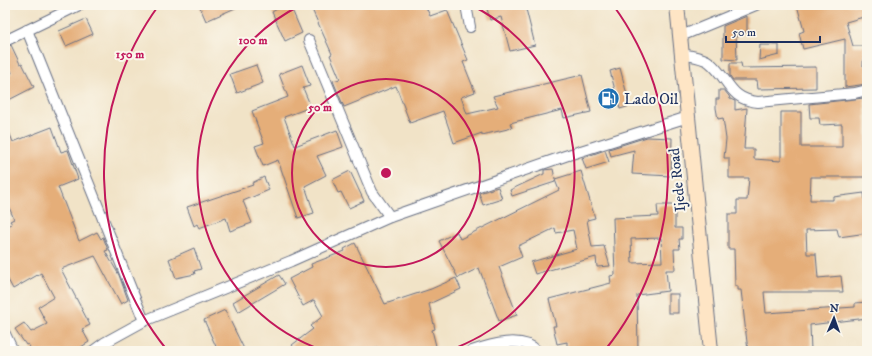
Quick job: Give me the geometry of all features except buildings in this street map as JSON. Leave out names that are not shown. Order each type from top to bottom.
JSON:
[{"type":"main road","name":"Ijede Road","points":[[677,5],[711,351]]},
{"type":"street","points":[[5,41],[79,5]]},
{"type":"street","points":[[466,5],[470,27]]},
{"type":"street","points":[[681,36],[756,5]]},
{"type":"street","points":[[27,30],[144,321]]},
{"type":"street","points":[[309,40],[372,192],[390,217]]},
{"type":"street","points":[[682,54],[708,61],[739,98],[746,101],[758,102],[867,90]]},
{"type":"street","points":[[93,351],[108,340],[144,321],[291,261],[390,217],[565,156],[688,116]]},
{"type":"street","points":[[5,334],[13,351]]},
{"type":"street","points":[[472,351],[490,345],[508,343],[523,344],[533,347],[537,351]]},
{"type":"place","name":"Lado Oil","points":[[608,99]]}]
